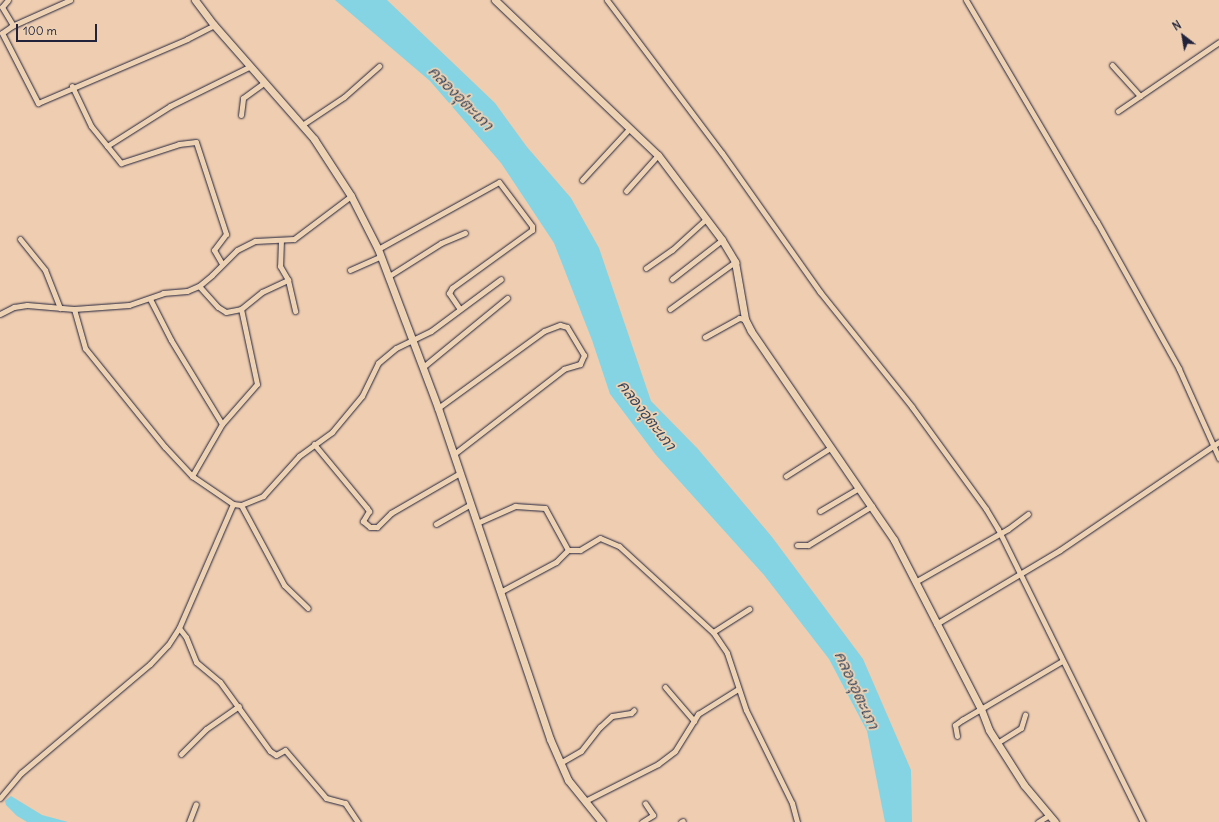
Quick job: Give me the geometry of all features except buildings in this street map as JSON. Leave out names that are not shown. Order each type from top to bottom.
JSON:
[{"type":"street","points":[[8,0],[2,7],[13,25]]},
{"type":"street","points":[[70,0],[13,25],[4,31],[2,36],[38,103],[72,86],[163,50],[214,25]]},
{"type":"street","points":[[195,0],[214,25],[302,125],[352,196],[380,252],[438,408],[560,763],[568,780],[602,822]]},
{"type":"street","points":[[495,0],[658,155],[722,240],[736,262],[745,319],[759,344],[894,540],[997,743],[1024,785],[1055,822]]},
{"type":"street","points":[[607,0],[722,153],[820,292],[912,407],[1000,532],[1062,661],[1143,822]]},
{"type":"street","points":[[966,0],[1097,222],[1176,362],[1219,458]]},
{"type":"street","points":[[1118,111],[1219,42]]},
{"type":"street","points":[[1112,65],[1140,96]]},
{"type":"street","points":[[302,125],[332,106],[379,66]]},
{"type":"street","points":[[107,146],[176,103],[250,67]]},
{"type":"street","points":[[241,115],[243,98],[265,82]]},
{"type":"street","points":[[72,86],[91,126],[121,163],[179,144],[196,142],[226,234],[214,250],[222,264]]},
{"type":"street","points":[[582,180],[629,129]]},
{"type":"street","points":[[626,191],[658,155]]},
{"type":"street","points":[[350,270],[499,182],[532,226],[532,230],[452,288],[449,293],[459,308]]},
{"type":"street","points":[[0,314],[14,307],[27,305],[74,309],[129,305],[150,298],[199,286],[237,250],[255,241],[294,239],[352,196]]},
{"type":"street","points":[[646,268],[672,250],[706,219]]},
{"type":"street","points":[[389,276],[441,243],[465,232]]},
{"type":"street","points":[[20,239],[45,270],[60,308]]},
{"type":"street","points":[[281,240],[280,266],[288,280],[295,311]]},
{"type":"street","points":[[672,279],[722,240]]},
{"type":"street","points":[[670,309],[736,262]]},
{"type":"street","points":[[74,309],[85,348],[165,447],[192,476],[233,504],[241,505],[263,496],[314,444],[332,432],[349,414],[362,396],[378,363],[396,348],[431,331],[459,308],[501,279]]},
{"type":"street","points":[[199,286],[223,310],[240,309],[258,294],[288,280]]},
{"type":"street","points":[[150,298],[171,340],[222,424]]},
{"type":"street","points":[[423,367],[507,298]]},
{"type":"street","points":[[192,476],[222,424],[257,384],[240,309]]},
{"type":"street","points":[[705,338],[739,318],[745,319]]},
{"type":"street","points":[[438,408],[544,332],[560,325],[567,327],[584,355],[580,364],[564,369],[454,454]]},
{"type":"street","points":[[936,624],[1020,575],[1219,442]]},
{"type":"street","points":[[314,444],[367,508],[369,511],[363,521],[370,527],[377,527],[391,513],[460,473]]},
{"type":"street","points":[[786,476],[830,448]]},
{"type":"street","points":[[820,511],[859,488]]},
{"type":"street","points":[[0,798],[21,773],[150,664],[168,645],[179,628],[233,504]]},
{"type":"street","points":[[436,524],[471,504]]},
{"type":"street","points":[[241,505],[284,585],[308,608]]},
{"type":"street","points":[[477,523],[515,506],[540,506],[544,508],[568,550]]},
{"type":"street","points":[[797,545],[808,545],[872,506]]},
{"type":"street","points":[[915,582],[1028,514]]},
{"type":"street","points":[[500,592],[556,562],[568,550],[580,550],[600,538],[614,543],[713,632],[727,653],[738,689],[758,739],[792,803],[797,822]]},
{"type":"street","points":[[713,632],[749,609]]},
{"type":"street","points":[[179,628],[186,637],[196,662],[220,682],[239,706],[272,754],[276,755],[285,750],[326,798],[342,800],[358,822]]},
{"type":"street","points":[[957,736],[955,725],[1062,661]]},
{"type":"street","points":[[665,687],[694,721]]},
{"type":"street","points":[[585,801],[658,764],[675,751],[698,714],[738,689]]},
{"type":"street","points":[[181,754],[206,729],[239,706]]},
{"type":"street","points":[[560,763],[581,751],[600,727],[612,716],[631,713],[634,710]]},
{"type":"street","points":[[997,743],[1021,728],[1025,715]]},
{"type":"street","points":[[642,822],[653,814],[645,803]]},
{"type":"street","points":[[189,822],[196,804]]},
{"type":"street","points":[[1038,822],[1049,815]]},
{"type":"water","name":"คลองอุ่ตะเภา","points":[[335,0],[387,0],[495,103],[527,147],[571,198],[599,248],[651,401],[698,449],[772,537],[863,659],[911,770],[912,822],[885,822],[867,731],[829,659],[764,575],[656,455],[610,394],[592,340],[554,243],[501,163],[430,81]]},
{"type":"water","points":[[11,796],[42,815],[68,822],[27,822],[17,816],[6,805],[5,801]]}]
